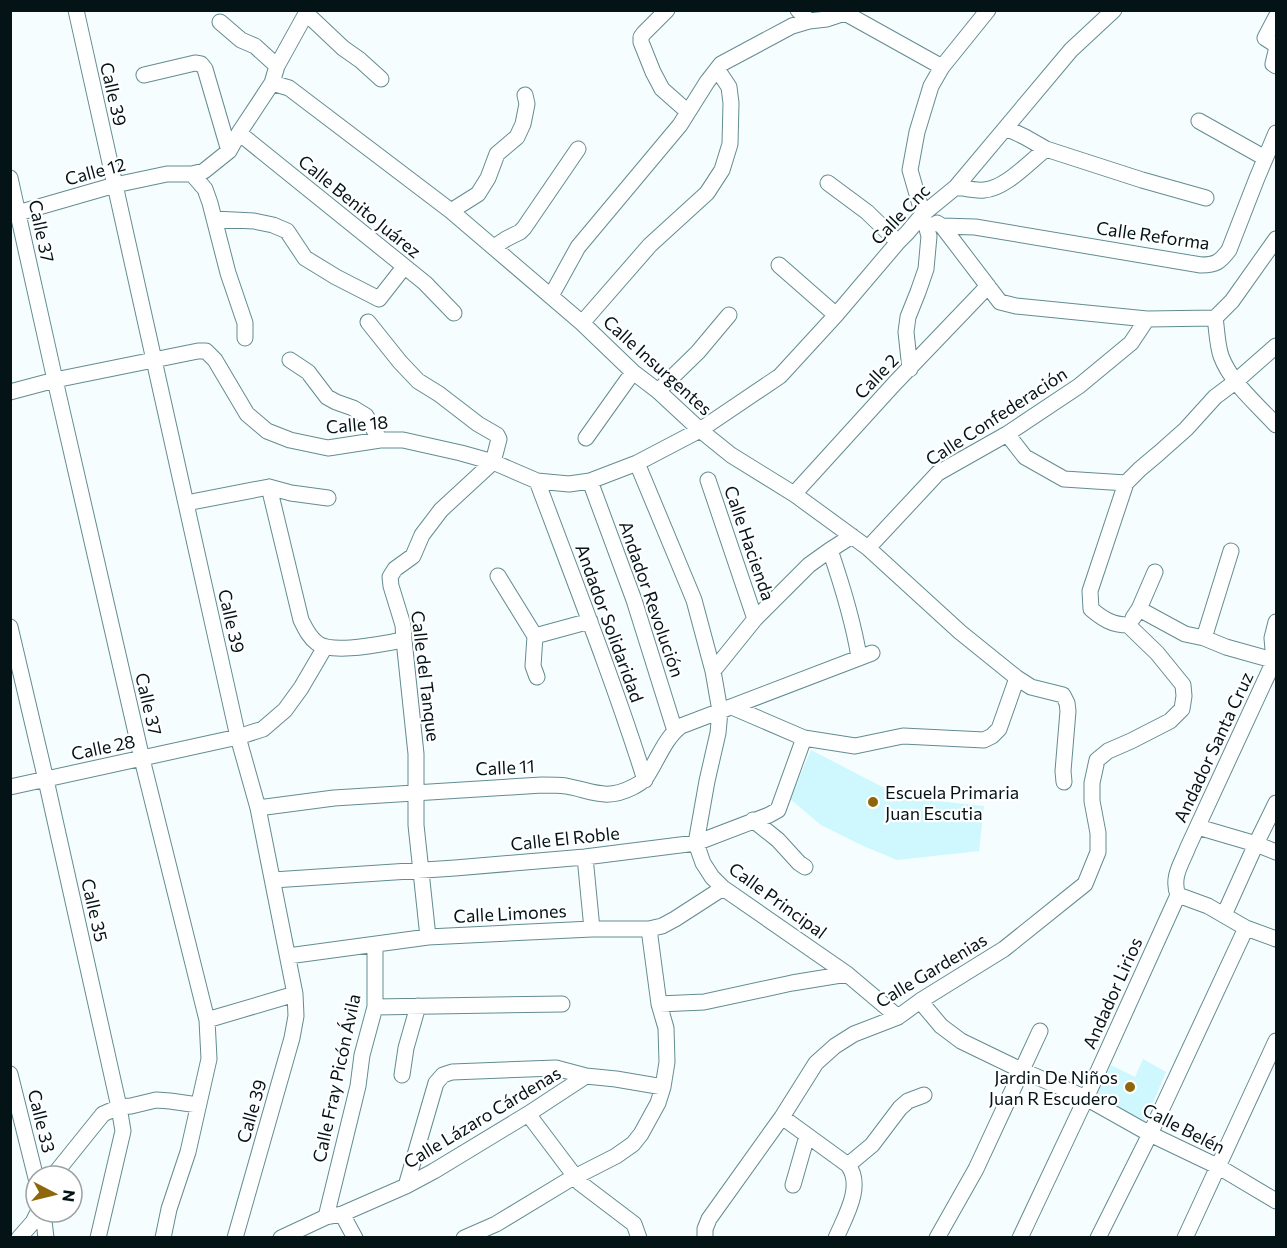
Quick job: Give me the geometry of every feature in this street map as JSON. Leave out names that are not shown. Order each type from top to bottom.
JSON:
[{"type":"street","name":"Calle 39","points":[[76,10],[238,737],[258,808],[295,994],[297,1016],[292,1038],[235,1238]]},
{"type":"street","points":[[667,10],[644,33],[641,37],[642,42],[662,89],[688,112]]},
{"type":"street","points":[[910,369],[906,332],[908,317],[926,269],[929,236],[910,170],[917,132],[931,86],[942,67],[988,10]]},
{"type":"street","name":"Calle Cnc","points":[[700,430],[780,376],[923,214],[956,187],[1071,50],[1114,10]]},
{"type":"street","points":[[245,338],[245,323],[228,273],[205,189],[192,174],[204,171],[229,151],[272,83],[277,66],[308,12],[343,48],[381,79]]},
{"type":"street","points":[[551,296],[578,247],[680,125],[706,82],[721,64],[792,26],[803,16],[827,19],[846,12],[942,67]]},
{"type":"street","points":[[1276,17],[1265,38],[1276,45]]},
{"type":"street","points":[[220,22],[241,40],[255,46],[277,66]]},
{"type":"street","points":[[1276,51],[1273,64],[1276,66]]},
{"type":"street","points":[[144,75],[195,63],[201,64],[205,69],[229,151]]},
{"type":"street","points":[[582,322],[650,244],[707,193],[722,170],[730,144],[731,103],[729,87],[717,69]]},
{"type":"street","name":"Calle Insurgentes","points":[[272,83],[289,88],[451,211],[582,322],[633,372],[700,430],[731,455],[794,494],[868,548],[960,632],[1017,678],[1031,687],[1063,695],[1068,711],[1064,782]]},
{"type":"street","points":[[451,211],[478,195],[488,178],[497,154],[517,137],[523,124],[527,104],[525,96]]},
{"type":"street","points":[[1198,121],[1265,158]]},
{"type":"street","points":[[1006,128],[1046,149],[1206,198]]},
{"type":"street","name":"Calle Benito Juárez","points":[[239,133],[425,283],[454,313]]},
{"type":"street","name":"Calle Reforma","points":[[942,226],[975,227],[1201,265],[1216,264],[1229,250],[1276,133]]},
{"type":"street","points":[[494,248],[524,228],[579,149]]},
{"type":"street","points":[[956,187],[983,190],[994,188],[1004,183],[1046,149]]},
{"type":"street","name":"Calle 12","points":[[14,214],[115,184],[167,174],[192,174]]},
{"type":"street","name":"Calle 37","points":[[10,178],[14,214],[55,380],[142,759],[207,1020],[209,1059],[188,1152],[169,1209],[163,1238]]},
{"type":"street","points":[[828,183],[867,212],[898,242]]},
{"type":"street","points":[[923,214],[942,226],[1000,302],[1016,306],[1147,319],[1215,318],[1232,301],[1276,238]]},
{"type":"street","points":[[214,219],[254,221],[287,231],[305,258],[379,299],[404,267]]},
{"type":"street","points":[[779,265],[836,315]]},
{"type":"street","name":"Calle 2","points":[[794,494],[895,383],[988,286]]},
{"type":"street","points":[[658,392],[698,352],[729,315]]},
{"type":"street","points":[[1215,318],[1220,354],[1235,382],[1276,425]]},
{"type":"street","name":"Calle Confederación","points":[[868,548],[938,473],[1007,434],[1079,386],[1131,343],[1147,319]]},
{"type":"street","points":[[368,322],[418,381],[497,435],[499,442],[493,462]]},
{"type":"street","points":[[1155,572],[1139,609],[1128,625],[1115,625],[1102,619],[1091,609],[1090,591],[1126,483],[1186,429],[1215,397],[1276,346]]},
{"type":"street","name":"Calle 18","points":[[10,392],[55,380],[206,351],[215,360],[247,414],[267,431],[290,440],[328,448],[380,440],[403,440],[493,462],[537,482],[569,484],[590,481],[637,463],[700,430]]},
{"type":"street","points":[[290,360],[308,372],[327,397],[366,416],[380,440]]},
{"type":"street","points":[[586,438],[633,372]]},
{"type":"street","points":[[1007,434],[1024,457],[1064,479],[1126,483]]},
{"type":"street","name":"Calle del Tanque","points":[[428,937],[416,825],[416,754],[403,626],[390,577],[395,569],[413,556],[422,535],[441,510],[493,462]]},
{"type":"street","points":[[637,463],[694,600],[726,709],[707,781],[696,843]]},
{"type":"street","name":"Calle Hacienda","points":[[708,480],[755,619]]},
{"type":"street","name":"Andador Revolución","points":[[590,481],[634,600],[675,731]]},
{"type":"street","name":"Andador Solidaridad","points":[[537,482],[590,621],[645,780]]},
{"type":"street","points":[[269,487],[301,620],[310,637],[325,647],[340,649],[404,640]]},
{"type":"street","points":[[186,503],[269,487],[291,493],[328,498]]},
{"type":"street","points":[[713,671],[755,619],[810,565],[852,536]]},
{"type":"street","points":[[645,780],[675,731],[681,726],[866,655],[855,631],[830,550]]},
{"type":"street","points":[[1204,638],[1231,552]]},
{"type":"street","points":[[498,576],[535,636],[533,666],[537,677]]},
{"type":"street","points":[[1139,609],[1185,634],[1275,661]]},
{"type":"street","points":[[535,636],[590,621]]},
{"type":"street","name":"Andador Santa Cruz","points":[[1177,890],[1176,876],[1188,847],[1275,661],[1272,638],[1276,622]]},
{"type":"street","name":"Calle Gardenias","points":[[705,1238],[705,1229],[709,1219],[782,1117],[816,1064],[835,1046],[854,1034],[898,1017],[1004,949],[1084,884],[1098,852],[1098,833],[1092,801],[1092,783],[1097,760],[1108,751],[1170,721],[1182,709],[1183,685],[1157,653],[1128,625]]},
{"type":"street","name":"Calle 35","points":[[10,627],[123,1131],[98,1238]]},
{"type":"street","name":"Calle 28","points":[[10,787],[238,737],[263,729],[285,710],[325,647]]},
{"type":"street","points":[[726,709],[804,738],[855,746],[903,736],[984,740],[999,729],[1017,678]]},
{"type":"street","name":"Calle El Roble","points":[[273,880],[585,857],[696,843],[778,810],[804,738]]},
{"type":"street","name":"Calle 11","points":[[258,808],[334,798],[542,784],[613,795],[645,780]]},
{"type":"street","points":[[1224,915],[1276,803]]},
{"type":"street","points":[[753,820],[778,840],[805,867]]},
{"type":"street","points":[[1198,827],[1276,852]]},
{"type":"street","name":"Calle Principal","points":[[696,843],[703,863],[723,888],[847,974],[898,1017]]},
{"type":"street","points":[[585,857],[592,929]]},
{"type":"street","name":"Calle Limones","points":[[288,956],[428,937],[592,929],[649,930],[675,919],[723,888]]},
{"type":"street","points":[[1177,890],[1246,928],[1276,939]]},
{"type":"street","name":"Andador Lirios","points":[[1020,1238],[1086,1098],[1177,890]]},
{"type":"street","points":[[1098,1238],[1150,1134],[1246,928]]},
{"type":"street","points":[[464,1238],[496,1224],[567,1181],[616,1156],[633,1144],[641,1134],[658,1103],[667,1062],[666,1028],[659,1004],[649,930]]},
{"type":"street","name":"Calle Fray Picón Ávila","points":[[326,1217],[375,1007],[375,945]]},
{"type":"street","points":[[659,1004],[704,1002],[847,974]]},
{"type":"street","points":[[207,1020],[295,994]]},
{"type":"street","name":"Calle Belén","points":[[920,1001],[941,1026],[961,1041],[1086,1098],[1150,1134],[1219,1167],[1276,1201]]},
{"type":"street","points":[[375,1007],[562,1004]]},
{"type":"street","points":[[402,1075],[406,1048],[418,1006]]},
{"type":"street","points":[[937,1238],[976,1169],[1040,1031]]},
{"type":"street","points":[[1185,1238],[1276,1041]]},
{"type":"street","points":[[406,1186],[436,1083],[443,1075],[452,1072],[556,1068],[586,1076]]},
{"type":"street","name":"Calle 33","points":[[10,1074],[32,1164]]},
{"type":"street","name":"Calle Lázaro Cárdenas","points":[[280,1238],[326,1217],[342,1214],[406,1186],[528,1114],[586,1076],[663,1087]]},
{"type":"street","points":[[848,1165],[872,1145],[900,1108],[908,1101],[924,1095]]},
{"type":"street","points":[[61,1164],[103,1114],[119,1107],[156,1100],[198,1105]]},
{"type":"street","points":[[528,1114],[580,1183],[634,1224],[639,1238]]},
{"type":"street","points":[[782,1117],[852,1170],[854,1189],[849,1208],[836,1238]]},
{"type":"street","points":[[793,1185],[807,1136]]},
{"type":"street","points":[[342,1214],[355,1238]]},
{"type":"street","points":[[19,1238],[31,1224]]},
{"type":"shaded area","name":"Escuela Primaria Juan Escutia","points":[[811,750],[902,797],[984,806],[979,851],[897,860],[821,825],[790,799]]},
{"type":"shaded area","name":"Jardin De Niños Juan R Escudero","points":[[1143,1059],[1166,1072],[1145,1121],[1096,1096],[1111,1065],[1135,1077]]},
{"type":"place","name":"Escuela Primaria Juan Escutia","points":[[873,802]]},
{"type":"place","name":"Jardin De Niños Juan R Escudero","points":[[1130,1087]]}]
